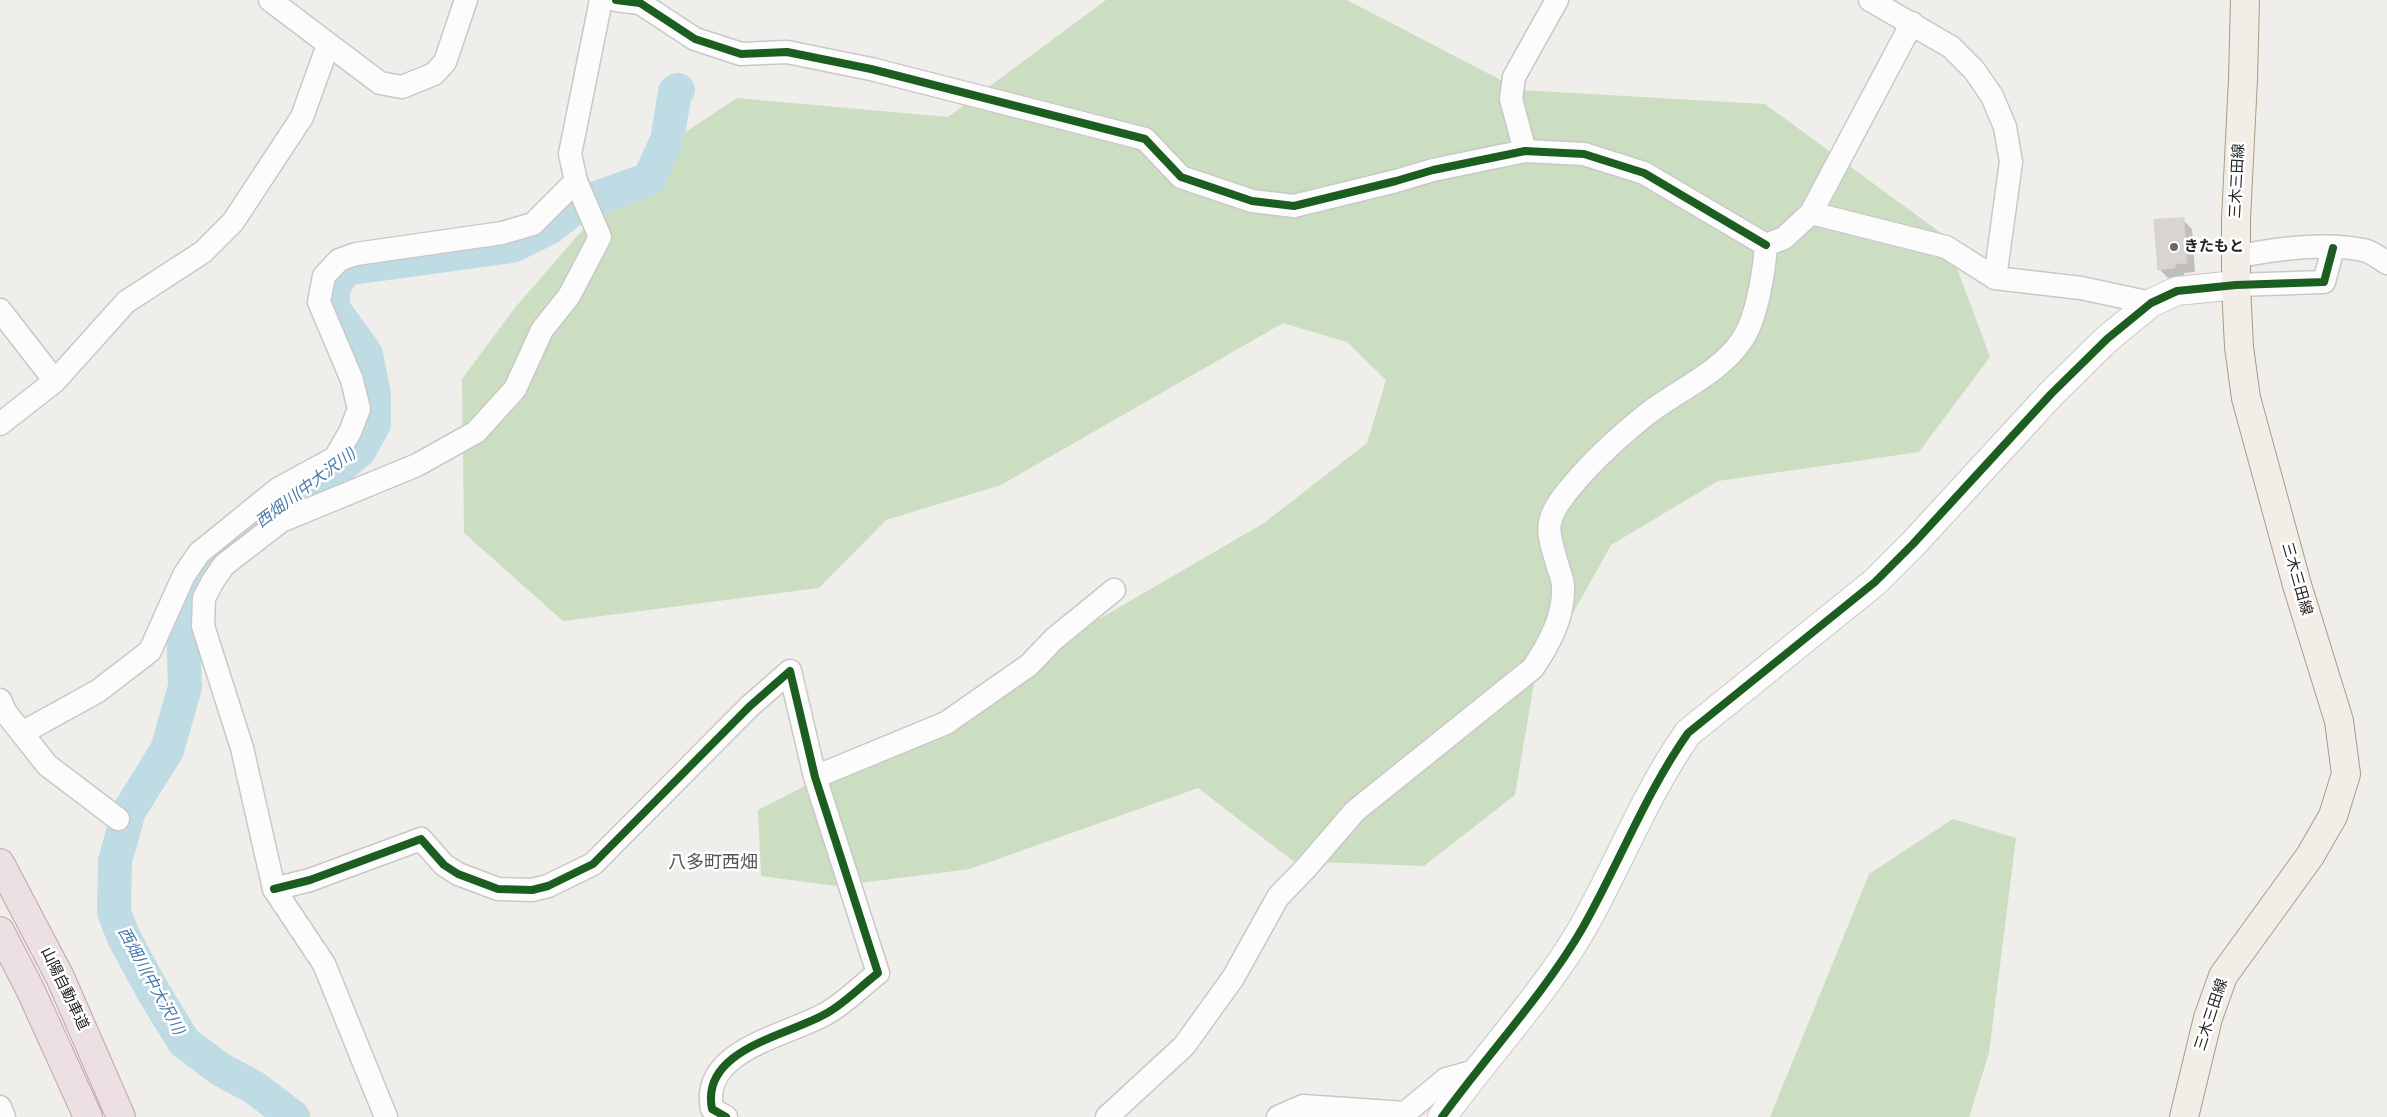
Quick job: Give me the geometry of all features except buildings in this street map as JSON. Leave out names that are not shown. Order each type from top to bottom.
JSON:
[{"type":"highway","name":"山陽自動車道","points":[[0,863],[60,977],[121,1117]]},
{"type":"highway","name":"山陽自動車道","points":[[0,931],[30,989],[88,1117]]},
{"type":"main road","name":"三木三田線","points":[[2184,1117],[2208,1018],[2223,976],[2310,856],[2332,816],[2346,774],[2339,721],[2297,586],[2246,398],[2239,347],[2236,257],[2245,0]]},
{"type":"street","points":[[270,0],[380,83],[402,86],[434,74],[445,62],[466,0]]},
{"type":"street","points":[[1525,151],[1511,100],[1514,77],[1557,0]]},
{"type":"street","points":[[1870,0],[1951,47],[1974,70],[1992,96],[2005,128],[2011,162],[1995,278]]},
{"type":"street","points":[[386,1117],[324,964],[274,889],[242,748],[203,626],[204,598],[224,565],[281,521],[417,465],[476,432],[515,389],[542,330],[568,296],[600,237],[576,181],[570,154],[628,2],[696,39],[741,54],[786,52],[871,69],[1145,139],[1181,177],[1252,201],[1294,206],[1434,170],[1525,151],[1584,154],[1644,173],[1766,245]]},
{"type":"street","points":[[1766,245],[1784,238],[1811,213],[1912,23]]},
{"type":"street","points":[[0,424],[55,381],[126,302],[203,252],[233,222],[302,117],[328,45]]},
{"type":"street","points":[[22,733],[98,692],[150,651],[184,575],[199,553],[278,489],[335,458],[350,432],[359,408],[352,380],[319,302],[324,276],[339,260],[356,254],[502,233],[533,224],[576,181]]},
{"type":"street","points":[[1811,213],[1946,247],[1995,278],[2081,288],[2151,303]]},
{"type":"street","points":[[1107,1117],[1184,1046],[1233,978],[1278,897],[1305,870],[1355,811],[1533,668],[1546,648],[1562,606],[1564,585],[1548,532],[1550,517],[1565,494],[1584,472],[1647,414],[1723,362],[1743,339],[1757,301],[1764,271],[1766,245]]},
{"type":"street","points":[[2236,257],[2267,250],[2315,247],[2365,250],[2387,263]]},
{"type":"street","points":[[1442,1117],[1475,1071],[1554,971],[1582,928],[1665,764],[1688,733],[1875,582],[1913,544],[2050,394],[2108,339],[2151,303],[2177,291],[2236,284],[2324,282],[2333,248]]},
{"type":"street","points":[[0,310],[55,381]]},
{"type":"street","points":[[815,777],[946,723],[1029,665],[1054,638],[1114,590]]},
{"type":"street","points":[[274,889],[310,880],[421,839],[444,866],[458,874],[498,889],[532,890],[548,886],[593,864],[744,713],[790,671],[815,777],[878,973],[827,1013],[739,1053],[716,1074],[709,1096],[712,1109],[726,1117]]},
{"type":"street","points":[[0,700],[6,712],[47,765],[118,819]]},
{"type":"street","points":[[1278,1117],[1303,1106],[1405,1113],[1446,1079],[1475,1071]]},
{"type":"street","points":[[0,1106],[4,1117]]},
{"type":"green space","points":[[1106,0],[1347,0],[1520,90],[1765,104],[1945,236],[1990,357],[1919,452],[1718,481],[1611,545],[1534,683],[1515,795],[1424,866],[1293,861],[1198,788],[970,869],[836,886],[761,876],[758,810],[869,753],[1264,523],[1367,443],[1386,380],[1347,342],[1283,323],[1001,485],[886,520],[819,588],[563,621],[464,533],[462,379],[514,309],[642,161],[737,98],[948,117]]},
{"type":"green space","points":[[1953,819],[2016,838],[1989,1053],[1969,1117],[1770,1117],[1869,874]]},
{"type":"waterway","name":"西畑川(中大沢川)","points":[[293,1117],[255,1088],[220,1069],[184,1042],[124,938],[114,912],[115,861],[129,811],[167,750],[185,687],[183,622],[187,601],[198,582],[270,512],[324,480],[359,451],[374,424],[374,394],[366,354],[332,307],[334,286],[345,269],[512,246],[549,228],[578,205],[649,179],[667,140],[675,92],[678,90]]},
{"type":"cycle path","points":[[616,0],[640,3],[695,39],[741,54],[787,52],[871,69],[1145,139],[1181,177],[1252,201],[1294,206],[1433,170],[1525,151],[1584,154],[1644,173],[1766,245]]},
{"type":"cycle path","points":[[1442,1117],[1533,1001],[1567,953],[1582,929],[1645,805],[1688,733],[1875,582],[1913,544],[2051,394],[2107,339],[2151,303],[2177,291],[2236,285],[2324,282],[2333,248]]},
{"type":"cycle path","points":[[274,889],[310,880],[421,839],[444,865],[458,874],[498,889],[532,890],[548,886],[593,864],[750,706],[790,671],[815,777],[878,973],[834,1009],[750,1047],[733,1058],[719,1072],[712,1089],[712,1109],[726,1117]]},
{"type":"place","name":"きたもと","points":[[2174,247]]},
{"type":"district","name":"八多町西畑","points":[[713,864]]}]
